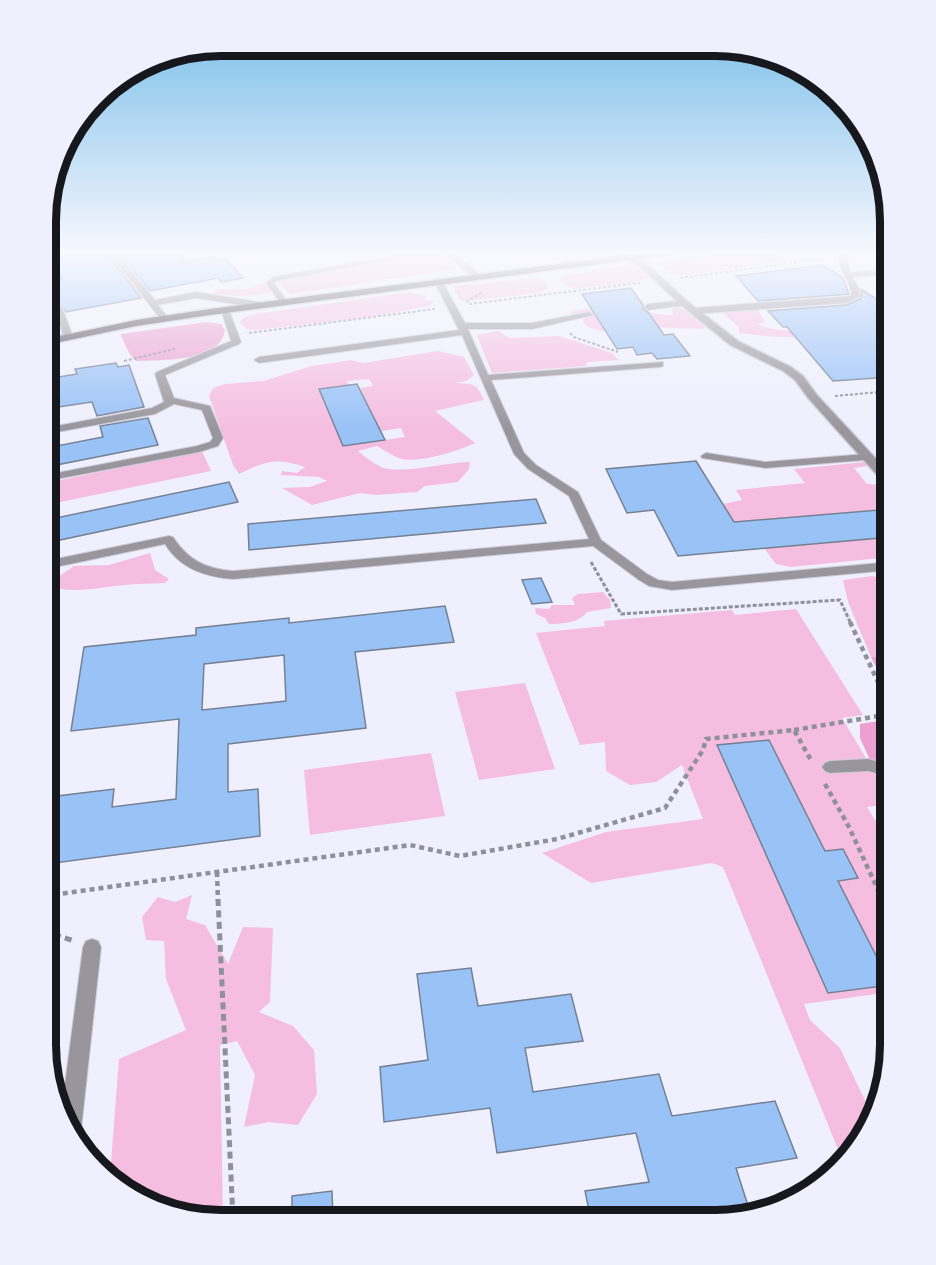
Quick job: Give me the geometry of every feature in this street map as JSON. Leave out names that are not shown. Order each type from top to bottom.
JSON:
[{"type":"main road","points":[[56,340],[218,311]]},
{"type":"street","points":[[693,311],[734,343],[787,369],[799,378],[813,397],[880,472]]},
{"type":"lane","points":[[56,338],[66,338],[59,311]]},
{"type":"lane","points":[[159,311],[165,319]]},
{"type":"lane","points":[[170,400],[160,374],[236,342],[225,311]]},
{"type":"lane","points":[[454,311],[519,454],[532,467],[574,494],[596,542],[642,577],[654,583],[672,586],[880,567]]},
{"type":"lane","points":[[259,360],[463,329],[532,326],[590,315]]},
{"type":"lane","points":[[485,378],[660,364]]},
{"type":"lane","points":[[56,429],[155,411],[169,404],[170,400]]},
{"type":"lane","points":[[56,476],[199,449],[214,444],[218,438],[206,408],[170,400]]},
{"type":"lane","points":[[706,456],[756,465],[866,457]]},
{"type":"lane","points":[[56,564],[169,540],[173,549],[197,569],[233,575],[596,542]]},
{"type":"lane","points":[[823,772],[868,765],[880,768]]},
{"type":"lane","points":[[72,1115],[92,947]]},
{"type":"path","points":[[239,334],[420,311]]},
{"type":"path","points":[[558,322],[574,337],[621,353],[631,366]]},
{"type":"path","points":[[813,397],[880,392]]},
{"type":"path","points":[[584,558],[593,563],[621,614],[840,600],[880,688]]},
{"type":"path","points":[[56,895],[410,845],[460,856],[556,839],[665,808],[703,750],[706,739],[794,730],[880,714]]},
{"type":"path","points":[[794,730],[823,772],[880,895]]},
{"type":"path","points":[[217,872],[233,1210]]},
{"type":"path","points":[[56,935],[92,947]]},
{"type":"shaded area","points":[[276,311],[402,311],[369,317],[255,330],[246,329],[240,322],[243,318]]},
{"type":"shaded area","points":[[572,311],[646,311],[673,315],[672,311],[685,311],[705,326],[703,329],[653,327],[605,332],[588,327],[583,322],[584,318],[570,313]]},
{"type":"shaded area","points":[[759,311],[765,322],[757,324],[781,330],[809,331],[864,327],[817,336],[755,335],[739,333],[739,327],[721,312]]},
{"type":"shaded area","points":[[207,322],[221,324],[225,330],[221,340],[202,354],[188,357],[136,361],[129,353],[121,336],[121,334]]},
{"type":"shaded area","points":[[498,331],[510,338],[559,336],[612,353],[618,360],[587,362],[586,366],[492,373],[477,335]]},
{"type":"shaded area","points":[[438,351],[464,357],[474,375],[466,381],[454,383],[474,385],[484,400],[435,411],[475,443],[449,453],[410,460],[399,458],[377,446],[358,451],[381,467],[389,469],[400,470],[470,462],[469,469],[458,482],[425,486],[417,492],[376,495],[360,493],[312,505],[282,488],[310,487],[327,481],[319,477],[281,475],[282,471],[297,473],[305,467],[278,461],[257,466],[239,474],[233,465],[209,396],[213,388],[225,384],[263,381],[312,366],[351,360],[363,363]],"holes":[[[369,379],[373,386],[360,388],[381,431],[401,428],[405,437],[343,446],[319,390],[349,385],[347,381]]]},
{"type":"shaded area","points":[[202,451],[211,471],[56,503],[56,481]]},
{"type":"shaded area","points":[[865,462],[869,466],[854,468],[867,484],[880,485],[880,510],[734,522],[723,504],[742,500],[736,490],[805,483],[794,469]]},
{"type":"shaded area","points":[[880,538],[880,558],[791,567],[776,564],[764,548]]},
{"type":"shaded area","points":[[150,553],[155,570],[169,579],[165,583],[96,589],[56,588],[56,578],[74,566],[109,565]]},
{"type":"shaded area","points":[[872,576],[880,578],[880,656],[871,657],[848,602],[843,580]]},
{"type":"shaded area","points":[[603,592],[610,600],[611,608],[587,612],[575,621],[549,624],[545,618],[536,614],[535,608],[549,609],[552,605],[575,605],[572,598],[578,594]]},
{"type":"shaded area","points":[[796,609],[863,715],[842,718],[880,782],[880,805],[867,807],[880,828],[880,994],[804,1004],[810,1020],[840,1048],[868,1107],[853,1136],[840,1153],[723,867],[712,863],[591,883],[542,853],[606,832],[703,819],[682,765],[656,782],[630,785],[606,771],[605,742],[580,745],[536,633],[605,626],[604,621],[732,610],[735,615]]},
{"type":"shaded area","points":[[880,656],[880,675],[871,657]]},
{"type":"shaded area","points":[[525,683],[555,769],[479,780],[455,692]]},
{"type":"shaded area","points":[[880,721],[880,762],[870,760],[860,738],[860,724]]},
{"type":"shaded area","points":[[431,753],[445,816],[310,835],[304,770]]},
{"type":"shaded area","points":[[192,895],[186,919],[205,925],[228,964],[243,927],[273,928],[270,1002],[259,1012],[293,1026],[314,1050],[317,1094],[298,1125],[269,1122],[244,1127],[255,1075],[237,1041],[220,1045],[223,1210],[178,1204],[157,1197],[138,1187],[111,1167],[119,1059],[186,1030],[166,979],[164,941],[146,940],[142,917],[158,897],[175,902]]},
{"type":"building","points":[[593,311],[646,311],[664,335],[673,334],[690,356],[657,359],[652,353],[637,355],[633,347],[617,349]]},
{"type":"building","points":[[768,311],[880,311],[880,378],[833,381],[787,327],[783,327]]},
{"type":"building","points":[[116,363],[118,367],[129,365],[144,407],[97,416],[92,402],[56,407],[56,377],[77,374],[75,369]]},
{"type":"building","points":[[357,384],[385,440],[343,446],[319,389]]},
{"type":"building","points":[[148,418],[158,445],[56,465],[56,446],[103,437],[100,426]]},
{"type":"building","points":[[696,461],[734,522],[880,510],[880,538],[678,556],[654,510],[627,513],[606,469]]},
{"type":"building","points":[[229,482],[238,502],[56,541],[56,518]]},
{"type":"building","points":[[536,499],[546,523],[249,550],[248,524]]},
{"type":"building","points":[[541,578],[552,602],[532,604],[522,580]]},
{"type":"building","points":[[445,606],[454,642],[355,652],[366,728],[228,744],[228,792],[258,789],[260,836],[56,863],[57,796],[114,789],[112,807],[176,799],[179,719],[71,731],[84,647],[196,635],[196,628],[289,618],[289,623]],"holes":[[[284,655],[286,701],[202,710],[204,664]]]},
{"type":"building","points":[[769,740],[825,851],[843,849],[858,878],[838,881],[880,963],[880,986],[828,993],[717,745]]},
{"type":"building","points":[[471,968],[478,1006],[571,994],[583,1041],[525,1048],[533,1092],[659,1074],[672,1116],[775,1101],[797,1158],[736,1168],[748,1206],[716,1210],[589,1210],[585,1191],[649,1182],[636,1133],[497,1153],[490,1108],[384,1122],[380,1067],[428,1060],[417,974]]},
{"type":"building","points":[[332,1191],[333,1210],[292,1210],[292,1196]]}]
